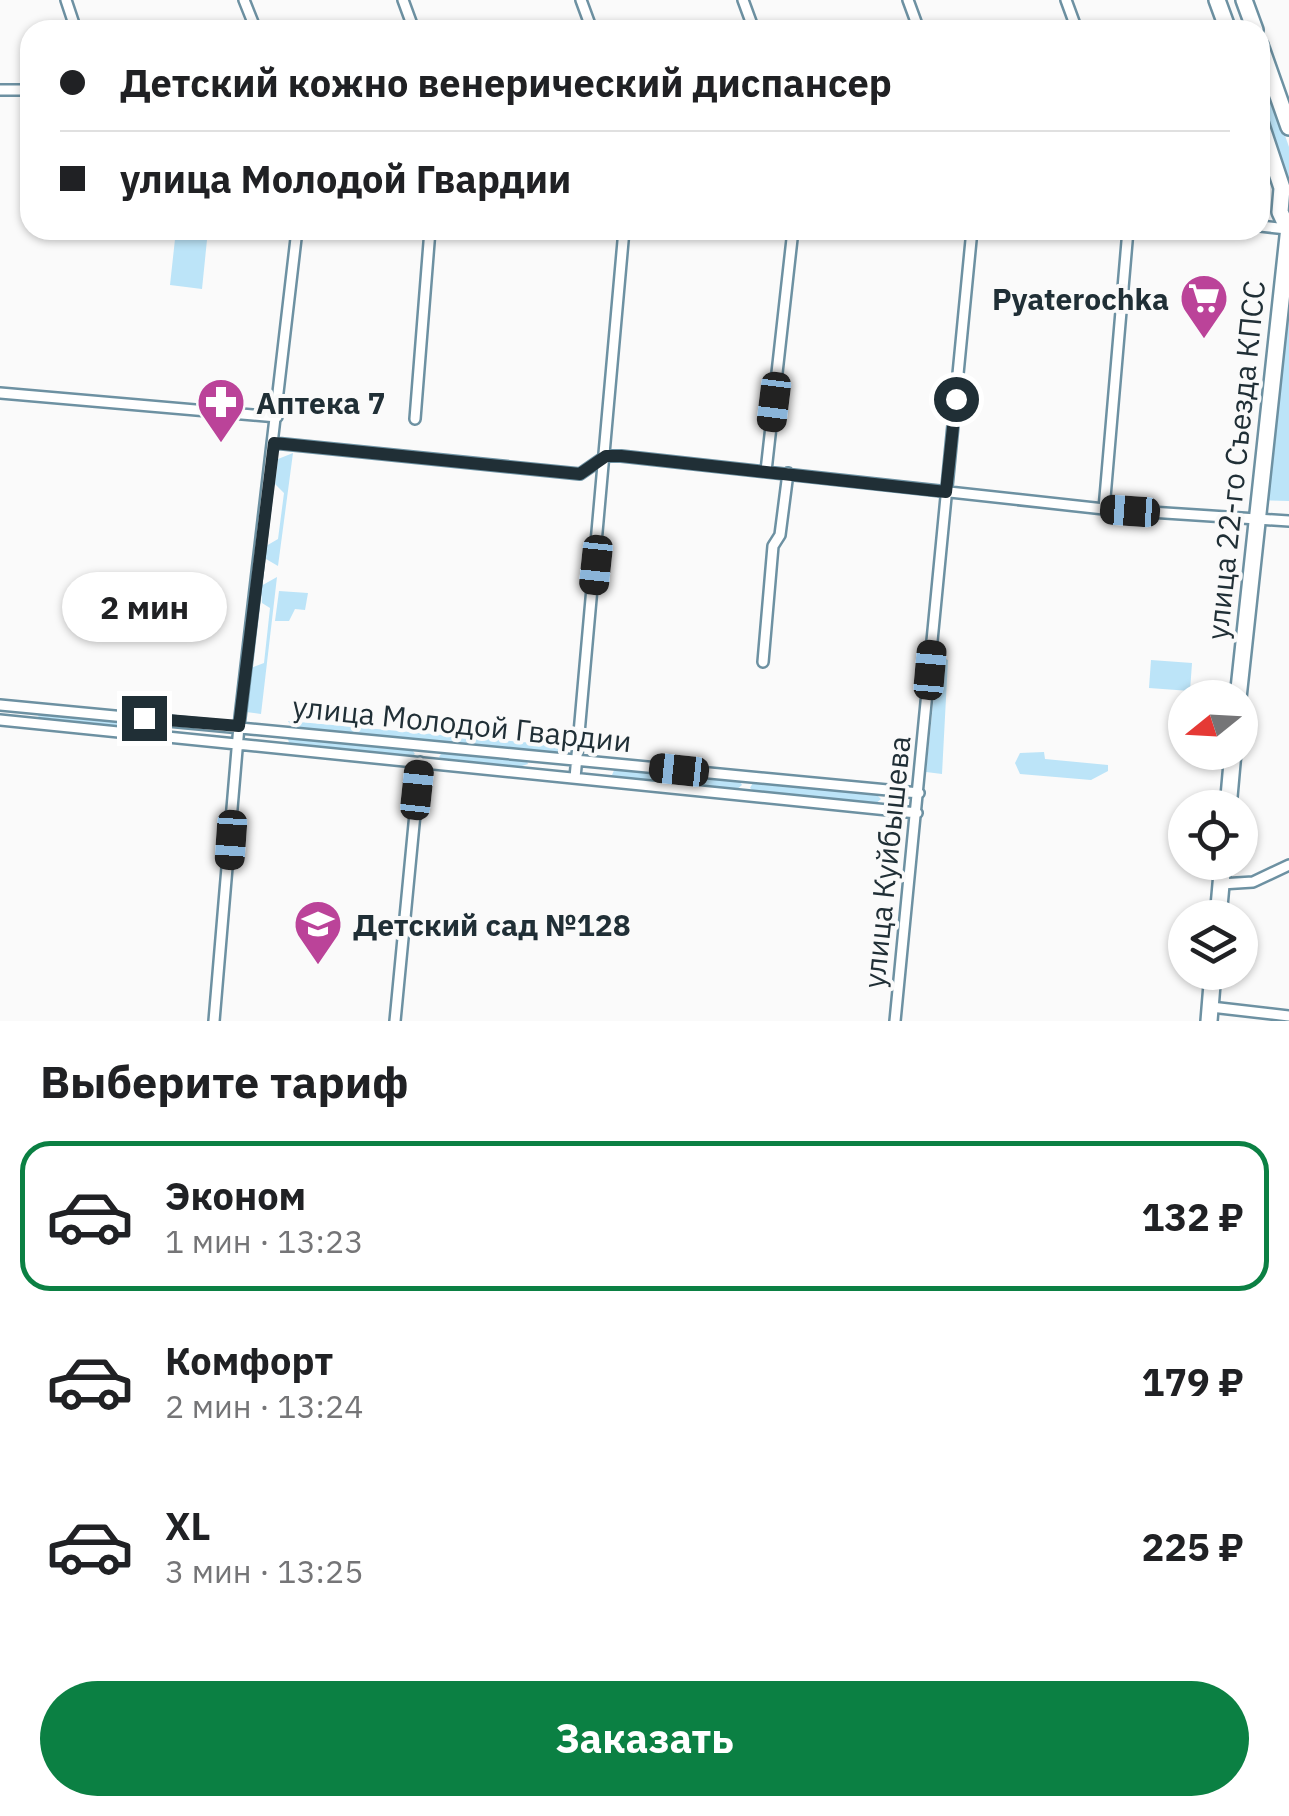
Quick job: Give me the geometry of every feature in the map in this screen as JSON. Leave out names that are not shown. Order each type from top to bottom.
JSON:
[{"type":"main road","points":[[1270,73],[1289,127]]},
{"type":"main road","name":"улица 22-го Съезда КПСС","points":[[1240,680],[1254,519],[1289,229],[1280,212],[1282,188],[1270,152]]},
{"type":"main road","points":[[1220,900],[1221,880]]},
{"type":"street","points":[[214,1021],[239,726],[297,240]]},
{"type":"street","points":[[415,419],[429,240]]},
{"type":"street","points":[[575,778],[623,240]]},
{"type":"street","points":[[766,471],[793,240]]},
{"type":"street","name":"улица Куйбышева","points":[[896,1021],[971,240]]},
{"type":"street","points":[[1104,509],[1127,240]]},
{"type":"street","points":[[0,393],[278,417]]},
{"type":"street","points":[[274,443],[580,474],[606,456],[1104,509],[1289,520]]},
{"type":"street","points":[[763,662],[773,546],[780,535],[788,473]]},
{"type":"street","name":"улица Молодой Гвардии","points":[[0,705],[919,792]]},
{"type":"street","name":"улица Молодой Гвардии","points":[[0,720],[917,813]]},
{"type":"street","points":[[396,1021],[420,762]]},
{"type":"street","points":[[1221,884],[1252,882],[1289,866]]},
{"type":"street","points":[[1210,1014],[1289,1016]]},
{"type":"shaded area","points":[[1270,93],[1289,147],[1289,217],[1270,141]]},
{"type":"shaded area","points":[[175,240],[207,240],[202,289],[170,285]]},
{"type":"shaded area","points":[[1289,245],[1289,501],[1256,500]]},
{"type":"shaded area","points":[[293,453],[278,566],[266,559],[266,546],[278,539],[284,493],[275,484],[278,459]]},
{"type":"shaded area","points":[[277,577],[261,714],[246,712],[251,668],[264,663],[270,608],[262,603],[261,586]]},
{"type":"shaded area","points":[[279,591],[308,593],[305,610],[295,609],[289,621],[275,621]]},
{"type":"shaded area","points":[[938,656],[948,660],[942,774],[926,772]]},
{"type":"shaded area","points":[[1151,660],[1192,663],[1191,680],[1168,680],[1168,689],[1149,688]]},
{"type":"shaded area","points":[[36,712],[134,725],[129,730],[41,721]]},
{"type":"shaded area","points":[[288,721],[567,746],[556,754],[293,729]]},
{"type":"shaded area","points":[[287,737],[410,747],[415,754],[411,757],[290,745]]},
{"type":"shaded area","points":[[443,751],[526,758],[528,764],[516,768],[444,761],[439,757]]},
{"type":"shaded area","points":[[1044,752],[1045,759],[1108,765],[1108,771],[1091,780],[1020,774],[1015,763],[1020,753]]},
{"type":"shaded area","points":[[615,768],[739,780],[742,785],[736,790],[616,779],[612,775]]},
{"type":"shaded area","points":[[754,781],[875,793],[881,799],[874,805],[755,792],[750,788]]},
{"type":"place","name":"Pyaterochka","points":[[1204,340]]},
{"type":"place","name":"Аптека 7","points":[[221,444]]},
{"type":"place","name":"Детский сад №128","points":[[318,966]]},
{"type":"route","points":[[144,718],[239,726],[274,443],[580,474],[606,456],[621,456],[946,492],[956,399]]}]
